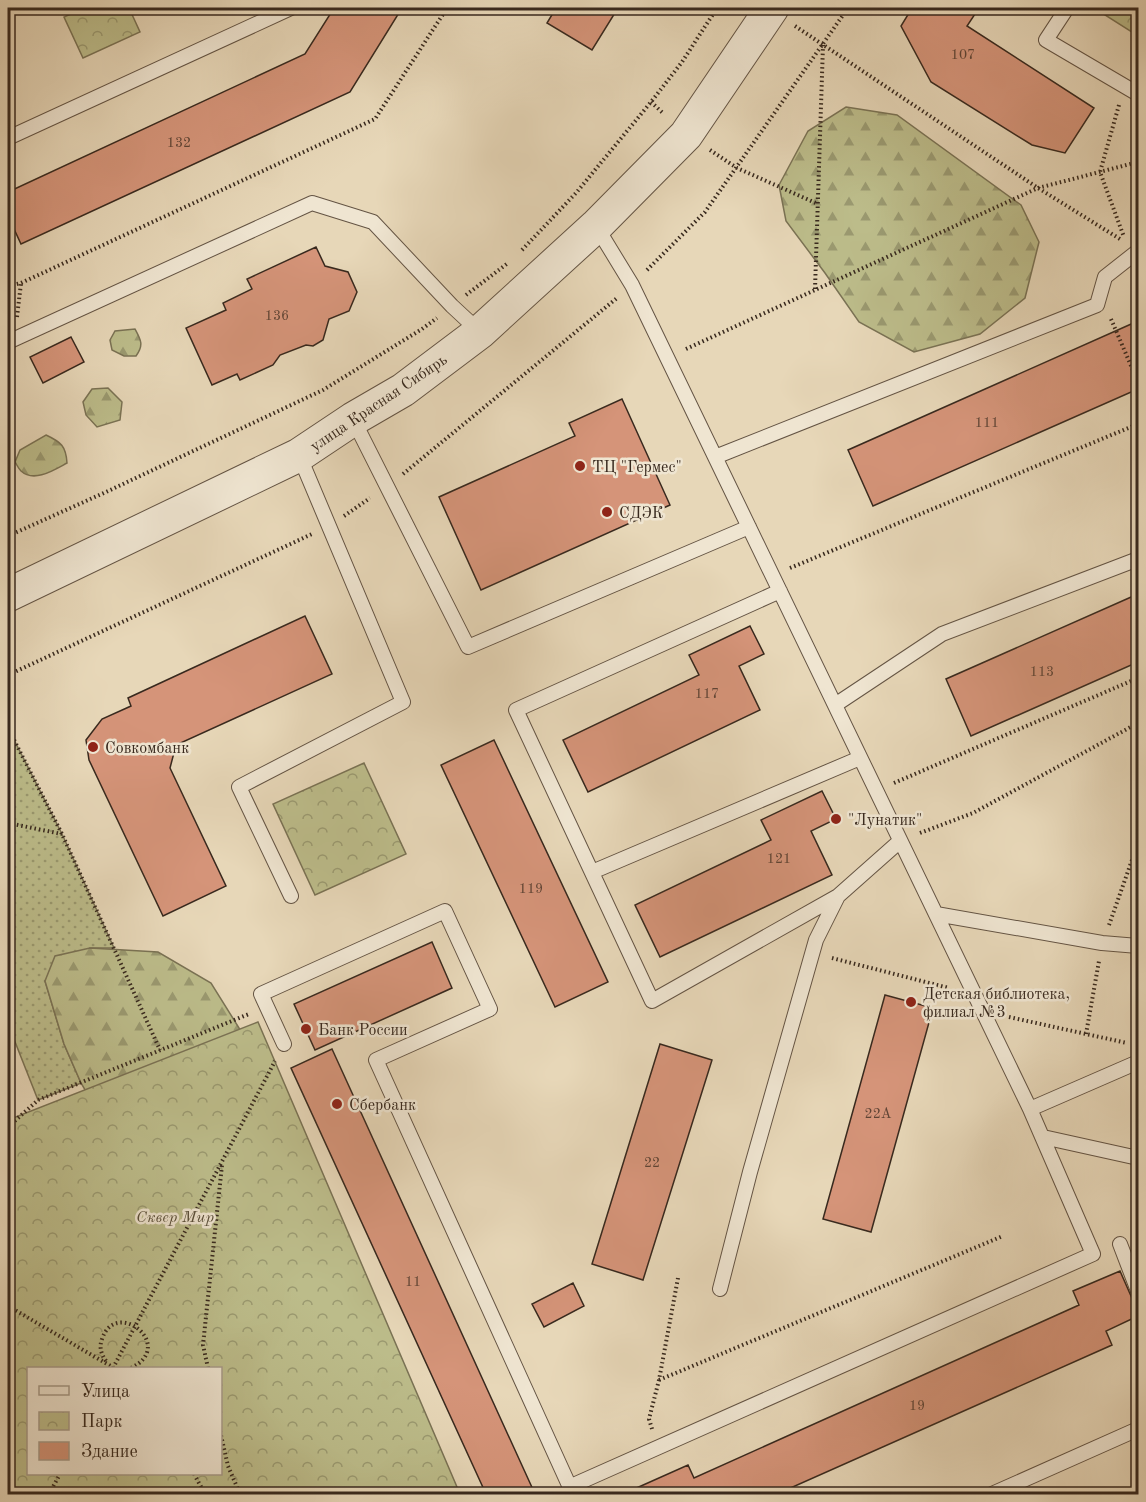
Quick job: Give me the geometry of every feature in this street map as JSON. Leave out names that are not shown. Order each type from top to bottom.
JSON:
[{"type":"street","name":"улица Красная Сибирь","points":[[8,595],[299,455],[353,418],[403,390],[480,332],[596,226],[686,135],[771,8]]},
{"type":"lane","points":[[8,138],[291,8]]},
{"type":"lane","points":[[1067,8],[1046,40],[1138,94]]},
{"type":"lane","points":[[8,342],[312,203],[373,222],[452,306],[480,332]]},
{"type":"lane","points":[[284,1044],[261,994],[445,911],[490,1009],[376,1060],[571,1491],[656,1447],[1093,1254],[1030,1109],[780,591],[632,285],[596,226]]},
{"type":"lane","points":[[715,457],[1097,305],[1105,277],[1138,251]]},
{"type":"lane","points":[[353,418],[468,646],[749,527]]},
{"type":"lane","points":[[291,896],[239,787],[403,702],[299,455]]},
{"type":"lane","points":[[835,705],[942,634],[1138,558]]},
{"type":"lane","points":[[780,591],[516,710],[652,1001],[838,896],[900,841]]},
{"type":"lane","points":[[592,872],[860,758]]},
{"type":"lane","points":[[720,1289],[750,1172],[816,940],[838,896]]},
{"type":"lane","points":[[936,914],[1102,943],[1138,946]]},
{"type":"lane","points":[[1030,1109],[1138,1062]]},
{"type":"lane","points":[[1043,1137],[1138,1158]]},
{"type":"lane","points":[[1120,1244],[1138,1291]]},
{"type":"lane","points":[[992,1494],[1138,1431]]},
{"type":"path","points":[[8,286],[21,283],[375,119],[447,8]]},
{"type":"path","points":[[8,536],[323,390],[422,329],[515,256],[576,193],[682,62],[717,8]]},
{"type":"path","points":[[771,8],[1038,188],[1127,244],[1100,172],[1125,86]]},
{"type":"path","points":[[8,675],[328,526],[388,487],[632,285],[705,212],[848,8]]},
{"type":"path","points":[[815,290],[823,44]]},
{"type":"path","points":[[667,358],[1038,188],[1138,162]]},
{"type":"path","points":[[737,168],[818,204]]},
{"type":"path","points":[[1100,293],[1138,382]]},
{"type":"path","points":[[772,575],[1138,424]]},
{"type":"path","points":[[876,790],[1138,678]]},
{"type":"path","points":[[900,841],[973,813],[1138,723]]},
{"type":"path","points":[[8,728],[62,834],[160,1050]]},
{"type":"path","points":[[8,823],[62,834]]},
{"type":"path","points":[[813,954],[947,986],[982,1011],[1128,1044]]},
{"type":"path","points":[[8,1127],[38,1100],[266,1006]]},
{"type":"path","points":[[116,1367],[284,1044]]},
{"type":"path","points":[[208,1367],[203,1345],[222,1162]]},
{"type":"path","points":[[659,1380],[1003,1236]]},
{"type":"path","points":[[656,1447],[649,1419],[659,1380],[678,1278]]},
{"type":"path","points":[[8,1306],[113,1367]]},
{"type":"path","points":[[108,1364],[100,1350],[101,1342],[109,1328],[123,1323],[136,1326],[146,1338],[147,1353],[143,1360],[133,1367]]},
{"type":"path","points":[[222,1440],[228,1466],[240,1494]]},
{"type":"path","points":[[49,1494],[59,1475]]},
{"type":"path","points":[[195,1475],[205,1494]]},
{"type":"green space","points":[[84,8],[129,8],[140,32],[83,58],[64,17]]},
{"type":"green space","points":[[1094,8],[1138,8],[1138,36]]},
{"type":"green space","points":[[846,107],[897,115],[1021,205],[1039,242],[1025,298],[980,334],[914,352],[859,322],[786,221],[779,185],[808,131]]},
{"type":"green space","points":[[135,329],[141,342],[136,356],[124,356],[112,350],[110,340],[115,331]]},
{"type":"green space","points":[[108,388],[122,402],[120,420],[97,427],[86,415],[83,402],[92,389]]},
{"type":"green space","points":[[46,435],[62,445],[67,463],[38,476],[26,474],[15,462],[20,450]]},
{"type":"green space","points":[[8,728],[62,834],[114,948],[90,948],[45,981],[64,1044],[81,1083],[38,1100],[8,1024]]},
{"type":"green space","points":[[364,763],[406,854],[315,895],[273,804]]},
{"type":"green space","points":[[90,948],[158,952],[211,983],[244,1036],[107,1128],[81,1083],[64,1044],[45,981],[55,956]]},
{"type":"green space","name":"Сквер Мир","points":[[258,1022],[460,1494],[8,1494],[8,1120]]},
{"type":"building","points":[[334,8],[402,8],[350,92],[21,244],[8,216],[8,192],[305,54]]},
{"type":"building","points":[[556,8],[618,8],[592,50],[547,23]]},
{"type":"building","points":[[912,8],[979,8],[967,26],[1094,108],[1065,153],[1032,145],[931,82],[901,26]]},
{"type":"building","points":[[316,247],[325,266],[348,272],[357,292],[349,311],[329,319],[323,340],[313,346],[306,345],[280,355],[273,365],[240,380],[237,374],[212,385],[186,328],[226,310],[223,303],[252,289],[247,279]]},
{"type":"building","points":[[1138,321],[1138,389],[873,506],[848,450]]},
{"type":"building","points":[[71,337],[84,362],[43,383],[30,357]]},
{"type":"building","name":"ТЦ \"Гермес\"","points":[[622,399],[670,505],[481,590],[439,497],[575,436],[569,423]]},
{"type":"building","points":[[1138,594],[1138,662],[971,736],[946,679]]},
{"type":"building","points":[[305,616],[332,674],[176,745],[170,768],[226,886],[163,916],[89,760],[86,740],[102,719],[131,706],[128,698]]},
{"type":"building","points":[[750,626],[764,654],[739,666],[760,710],[588,792],[563,740],[699,675],[689,655]]},
{"type":"building","points":[[494,740],[608,982],[555,1007],[441,765]]},
{"type":"building","points":[[822,791],[836,819],[811,831],[832,875],[660,957],[635,905],[771,840],[761,820]]},
{"type":"building","points":[[432,942],[452,988],[315,1050],[294,1004]]},
{"type":"building","points":[[885,995],[933,1008],[871,1232],[823,1219]]},
{"type":"building","points":[[660,1044],[712,1060],[643,1280],[592,1264]]},
{"type":"building","points":[[332,1049],[535,1494],[486,1494],[291,1068]]},
{"type":"building","points":[[1120,1271],[1138,1316],[1106,1331],[1112,1345],[777,1494],[623,1494],[688,1465],[694,1478],[1079,1305],[1073,1291]]},
{"type":"building","points":[[573,1283],[584,1306],[544,1327],[532,1304]]},
{"type":"place","name":"ТЦ \"Гермес\"","points":[[580,466]]},
{"type":"place","name":"СДЭК","points":[[607,512]]},
{"type":"place","name":"Совкомбанк","points":[[93,747]]},
{"type":"place","name":"\"Лунатик\"","points":[[836,819]]},
{"type":"place","name":"Детская библиотека, филиал №3","points":[[911,1002]]},
{"type":"place","name":"Банк России","points":[[306,1029]]},
{"type":"place","name":"Сбербанк","points":[[337,1104]]}]
